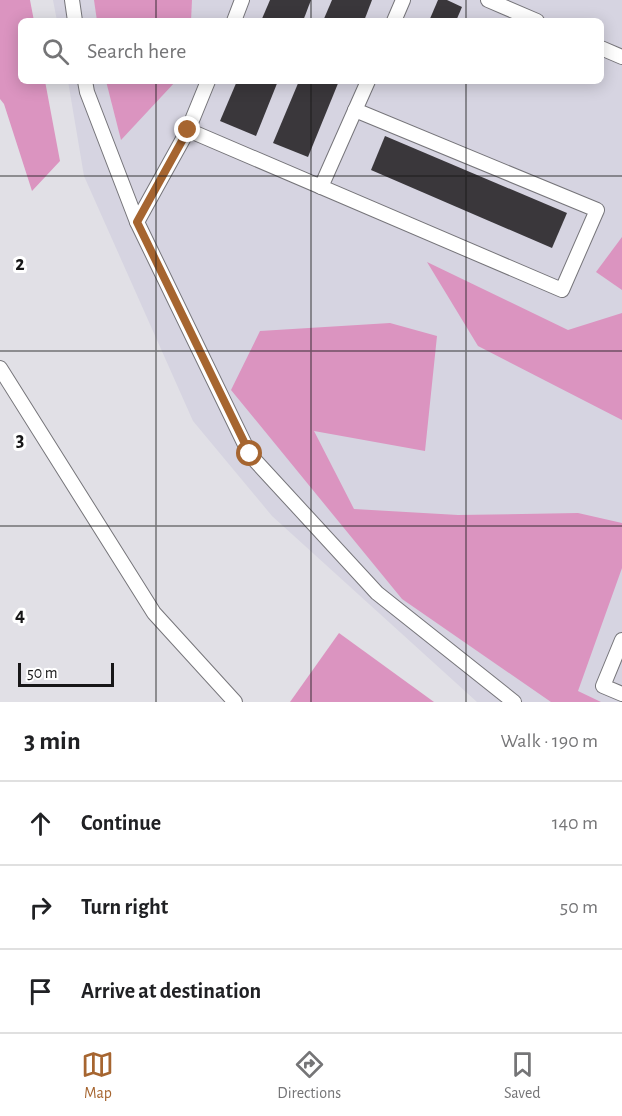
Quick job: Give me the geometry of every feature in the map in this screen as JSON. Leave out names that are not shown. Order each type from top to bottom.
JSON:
[{"type":"lane","points":[[72,0],[75,18]]},
{"type":"lane","points":[[235,18],[242,0]]},
{"type":"lane","points":[[395,18],[403,0]]},
{"type":"lane","points":[[488,0],[530,18]]},
{"type":"lane","points":[[604,49],[622,57]]},
{"type":"lane","points":[[86,84],[137,222],[250,454],[377,593],[514,702]]},
{"type":"lane","points":[[137,222],[188,130],[207,84]]},
{"type":"lane","points":[[321,188],[367,84]]},
{"type":"lane","points":[[188,130],[562,290],[597,210],[355,110]]},
{"type":"lane","points":[[0,368],[154,613],[235,702]]},
{"type":"lane","points":[[622,640],[603,686],[622,694]]},
{"type":"shaded area","points":[[0,0],[30,0],[33,18],[18,18],[18,84],[46,84],[60,161],[32,191],[4,104],[0,99]]},
{"type":"shaded area","points":[[53,0],[622,0],[622,702],[477,702],[272,516],[193,421],[84,176],[69,84],[604,84],[604,18],[56,18]]},
{"type":"shaded area","points":[[94,0],[192,0],[191,18],[97,18]]},
{"type":"shaded area","points":[[107,84],[173,84],[121,140]]},
{"type":"shaded area","points":[[622,237],[622,290],[596,272]]},
{"type":"shaded area","points":[[427,262],[568,330],[622,313],[622,420],[478,346]]},
{"type":"shaded area","points":[[390,323],[437,336],[425,451],[314,431],[354,509],[458,515],[578,513],[622,523],[622,568],[578,691],[601,702],[551,702],[402,599],[231,390],[260,331]]},
{"type":"shaded area","points":[[339,633],[434,702],[290,702]]},
{"type":"building","points":[[270,0],[311,0],[304,18],[262,18]]},
{"type":"building","points":[[332,0],[372,0],[365,18],[324,18]]},
{"type":"building","points":[[438,0],[447,0],[462,7],[457,18],[430,18]]},
{"type":"building","points":[[236,84],[277,84],[256,136],[220,121]]},
{"type":"building","points":[[298,84],[338,84],[308,157],[273,143]]},
{"type":"building","points":[[385,136],[567,213],[552,248],[371,170]]},
{"type":"route","points":[[188,130],[137,222],[250,454]]}]
